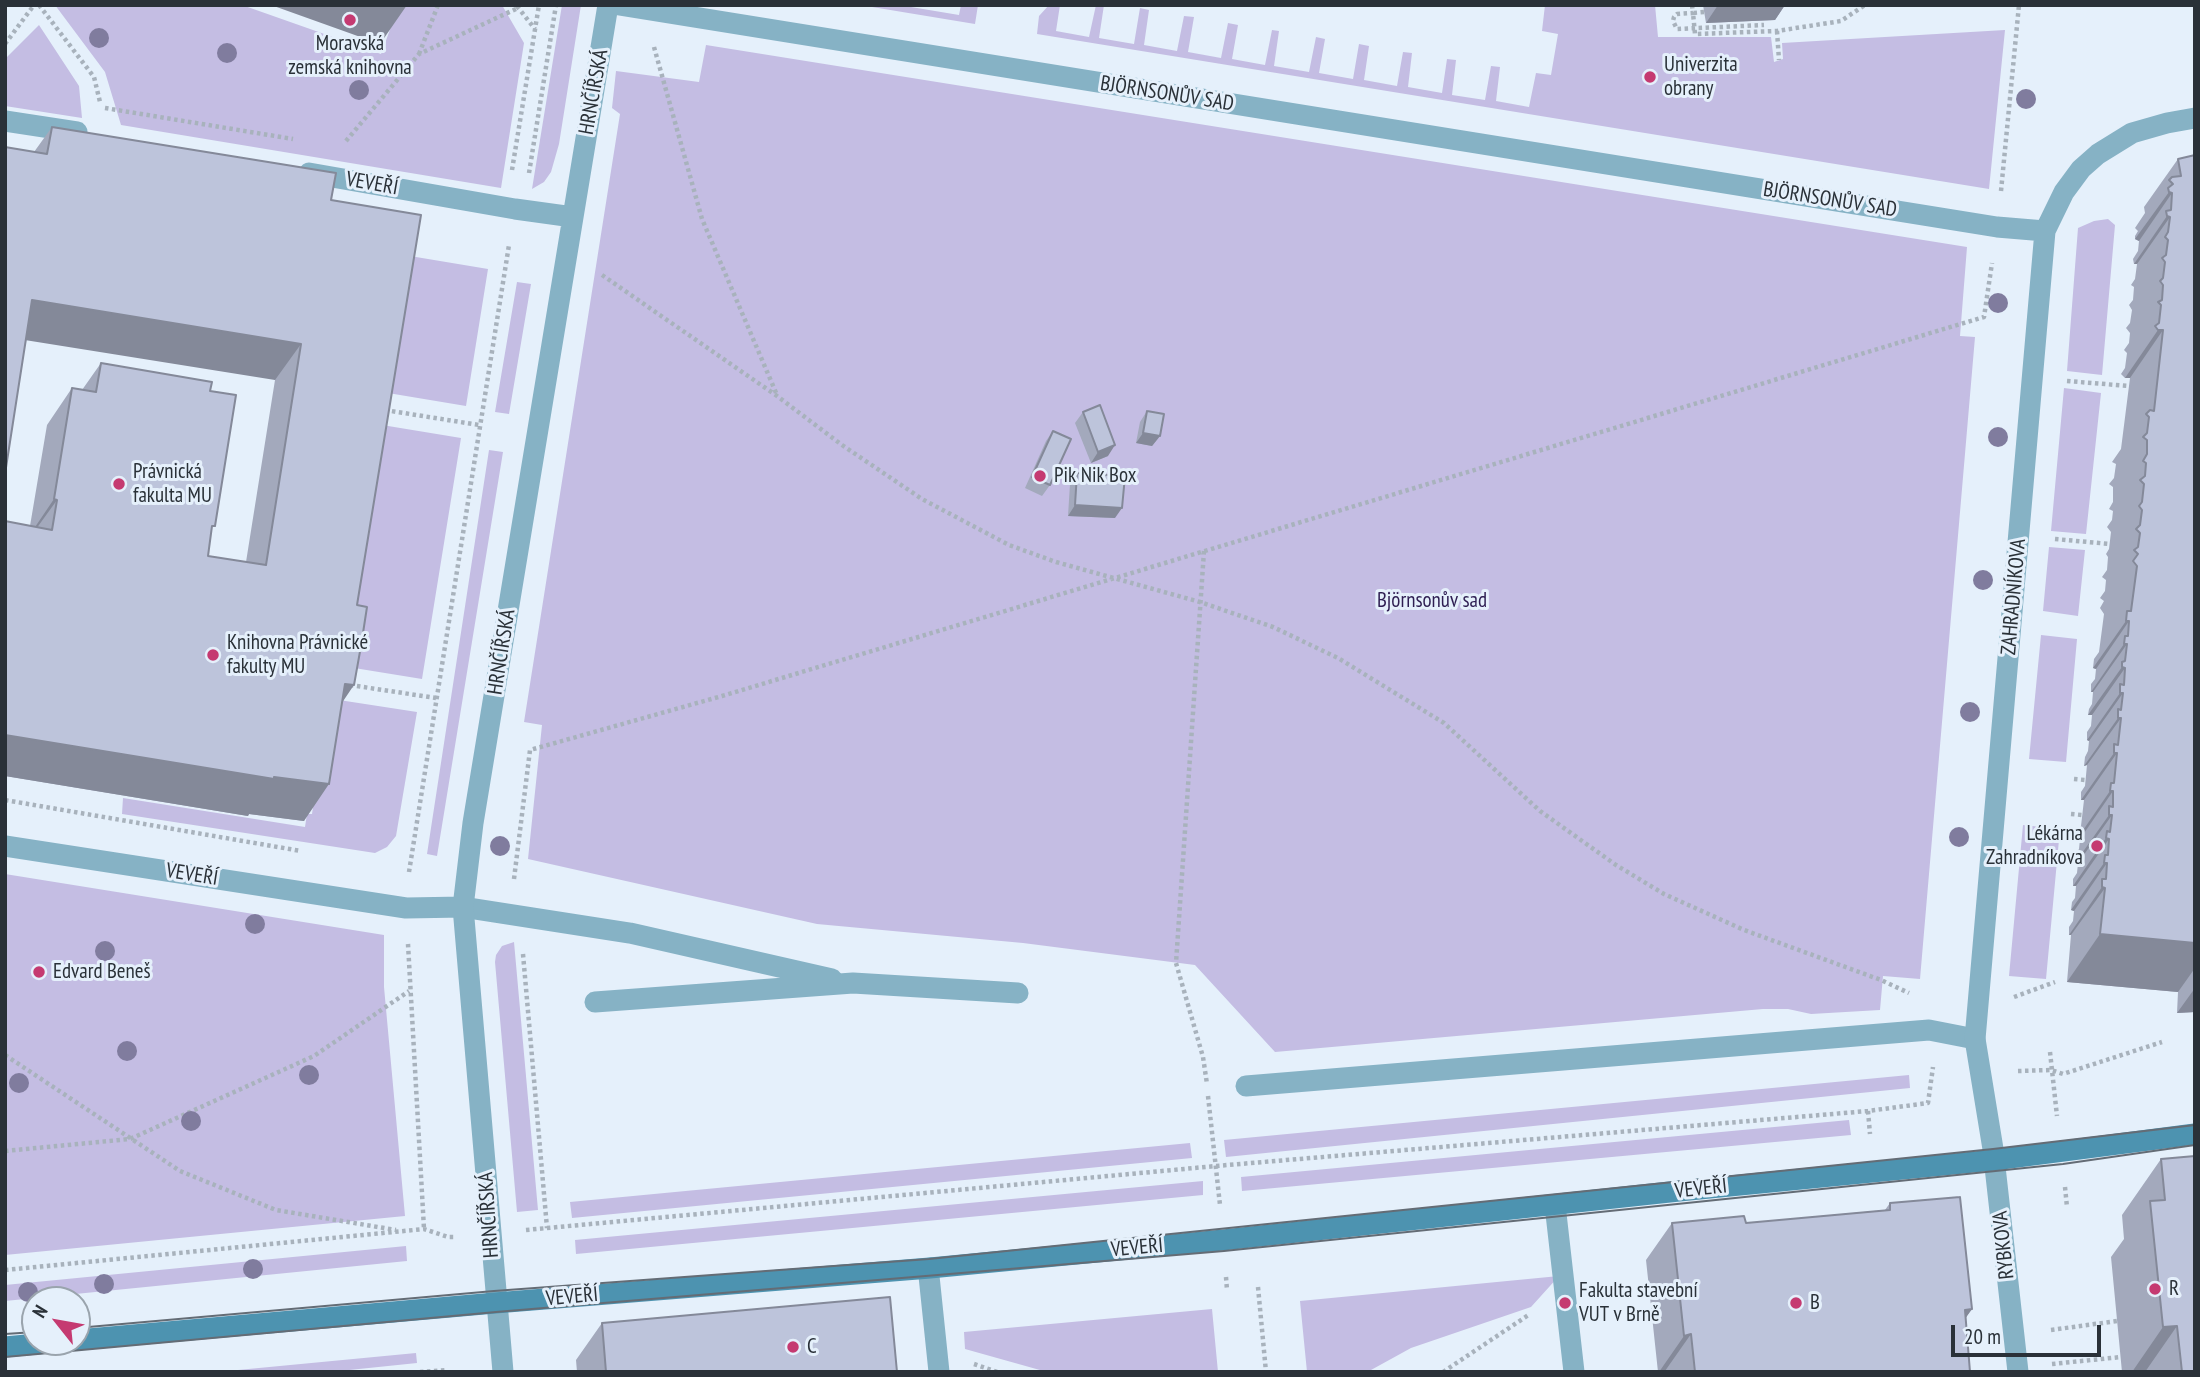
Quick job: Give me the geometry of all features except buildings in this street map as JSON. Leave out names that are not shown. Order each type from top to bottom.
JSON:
[{"type":"main road","name":"VEVEŘÍ","points":[[91,1339],[930,1268],[1994,1160],[2195,1134]]},
{"type":"street","name":"HRNČÍŘSKÁ","points":[[503,1372],[463,907],[473,823],[608,5]]},
{"type":"street","name":"BJÖRNSONŮV SAD","points":[[619,5],[1997,227],[2045,231]]},
{"type":"street","name":"ZAHRADNÍKOVA","points":[[1994,1160],[1975,1039],[2045,231],[2075,176],[2098,154],[2132,133],[2195,118]]},
{"type":"street","points":[[5,121],[108,137]]},
{"type":"street","name":"VEVEŘÍ","points":[[284,168],[573,217]]},
{"type":"street","name":"VEVEŘÍ","points":[[5,846],[406,908],[463,907],[630,933],[853,983]]},
{"type":"street","points":[[595,1002],[853,983],[1018,993]]},
{"type":"street","points":[[1246,1086],[1937,1031],[1975,1039]]},
{"type":"street","name":"RYBKOVA","points":[[1994,1160],[2018,1372]]},
{"type":"street","points":[[1555,1205],[1574,1372]]},
{"type":"street","points":[[930,1268],[939,1372]]},
{"type":"path","points":[[5,44],[37,5],[94,77],[108,137]]},
{"type":"path","points":[[341,146],[419,54],[438,5]]},
{"type":"path","points":[[515,209],[510,188],[539,5]]},
{"type":"path","points":[[424,1229],[406,908],[410,870],[515,209],[527,188],[556,5]]},
{"type":"path","points":[[1692,5],[1695,34],[1777,31],[1841,21],[1865,5]]},
{"type":"path","points":[[547,1228],[519,916],[513,876],[530,750],[722,696],[1984,317],[1997,227],[2020,5]]},
{"type":"path","points":[[419,54],[517,6],[535,30]]},
{"type":"path","points":[[653,10],[651,35],[702,219],[777,396]]},
{"type":"path","points":[[1704,12],[1677,14],[1674,17],[1674,26],[1684,30],[1764,25]]},
{"type":"path","points":[[1777,31],[1779,60]]},
{"type":"path","points":[[5,1270],[424,1229],[448,1237],[1216,1166],[1868,1111],[1928,1103],[1939,1007],[1881,980],[1744,930],[1664,894],[1616,865],[1540,811],[1444,723],[1338,658],[1273,627],[1200,602],[1110,579],[1009,545],[922,499],[618,288]]},
{"type":"path","points":[[2033,378],[2129,386]]},
{"type":"path","points":[[383,410],[479,425]]},
{"type":"path","points":[[2019,536],[2110,544]]},
{"type":"path","points":[[1204,551],[1176,962],[1203,1057],[1220,1196]]},
{"type":"path","points":[[347,685],[436,698]]},
{"type":"path","points":[[2074,779],[2085,780]]},
{"type":"path","points":[[5,800],[302,851]]},
{"type":"path","points":[[2071,814],[2082,815]]},
{"type":"path","points":[[396,867],[410,870]]},
{"type":"path","points":[[2014,1010],[2014,996],[2055,982]]},
{"type":"path","points":[[5,1151],[130,1139],[314,1056],[410,990]]},
{"type":"path","points":[[2012,1070],[2052,1070],[2063,1074],[2162,1042]]},
{"type":"path","points":[[5,1055],[180,1171],[276,1210],[404,1231]]},
{"type":"path","points":[[1258,1287],[1266,1370]]},
{"type":"path","points":[[1443,1372],[1565,1290]]},
{"type":"path","points":[[2039,1331],[2117,1321]]},
{"type":"path","points":[[420,1372],[447,1372]]},
{"type":"green space","points":[[55,5],[242,5],[381,54],[399,5],[502,5],[524,43],[501,188],[121,125],[105,72]]},
{"type":"green space","points":[[562,5],[581,5],[559,144],[551,172],[544,182],[532,189]]},
{"type":"green space","points":[[860,5],[899,5],[959,15],[961,5],[978,5],[975,24]]},
{"type":"green space","points":[[1049,5],[1060,5],[1056,31],[1089,37],[1096,5],[1104,5],[1099,38],[1134,44],[1140,8],[1149,10],[1144,45],[1177,51],[1184,16],[1194,17],[1188,52],[1221,58],[1228,23],[1238,25],[1232,59],[1265,65],[1272,30],[1279,31],[1274,66],[1309,72],[1316,37],[1325,39],[1319,73],[1353,79],[1359,44],[1369,46],[1364,80],[1397,86],[1403,52],[1412,53],[1408,87],[1442,93],[1447,59],[1456,60],[1452,95],[1485,100],[1491,66],[1500,67],[1496,101],[1529,107],[1536,73],[1551,75],[1558,34],[1542,31],[1545,5],[1655,5],[1658,37],[1771,37],[1774,62],[1783,59],[1782,43],[2005,30],[1989,189],[1037,34],[1039,16]]},
{"type":"green space","points":[[39,25],[79,86],[82,118],[5,106],[5,59]]},
{"type":"green space","name":"Björnsonův sad","points":[[706,45],[1967,247],[1960,336],[1975,337],[1920,979],[1883,976],[1880,1010],[1811,1014],[1788,1009],[1763,1009],[1275,1052],[1195,965],[1023,943],[817,924],[528,859],[542,725],[524,722],[620,114],[612,108],[616,71],[699,82]]},
{"type":"green space","points":[[2108,219],[2115,225],[2102,375],[2067,371],[2078,228],[2094,221]]},
{"type":"green space","points":[[404,255],[488,269],[466,406],[382,392]]},
{"type":"green space","points":[[517,282],[531,284],[509,414],[495,412]]},
{"type":"green space","points":[[2064,388],[2101,393],[2086,534],[2051,531]]},
{"type":"green space","points":[[376,424],[461,438],[422,679],[348,667]]},
{"type":"green space","points":[[489,450],[503,452],[437,856],[427,854]]},
{"type":"green space","points":[[2049,547],[2085,550],[2078,616],[2043,611]]},
{"type":"green space","points":[[2041,635],[2077,639],[2066,762],[2029,759]]},
{"type":"green space","points":[[339,700],[417,712],[396,836],[387,847],[375,853],[122,814],[123,798],[305,827],[307,814],[312,814],[325,726]]},
{"type":"green space","points":[[2023,825],[2060,829],[2046,979],[2009,976]]},
{"type":"green space","points":[[5,874],[384,935],[384,987],[405,1216],[5,1255]]},
{"type":"green space","points":[[514,942],[538,1210],[517,1212],[495,962],[502,946]]},
{"type":"green space","points":[[1909,1075],[1910,1088],[1226,1157],[1224,1140]]},
{"type":"green space","points":[[1849,1120],[1851,1135],[1242,1191],[1241,1177]]},
{"type":"green space","points":[[1190,1143],[1192,1158],[572,1218],[570,1202]]},
{"type":"green space","points":[[1203,1181],[1203,1195],[576,1254],[575,1240]]},
{"type":"green space","points":[[406,1246],[407,1261],[91,1292],[91,1286],[21,1286],[21,1299],[5,1301],[5,1285]]},
{"type":"green space","points":[[1559,1276],[1531,1307],[1411,1348],[1371,1370],[1307,1372],[1300,1301]]},
{"type":"green space","points":[[1212,1309],[1218,1372],[1047,1372],[965,1349],[964,1332]]},
{"type":"green space","points":[[416,1353],[417,1363],[330,1372],[217,1372]]},
{"type":"tram line","points":[[91,1327],[494,1291],[929,1259],[1993,1149],[2195,1125]]},
{"type":"tram line","points":[[5,1357],[496,1312],[1224,1251],[2063,1164],[2195,1145]]},
{"type":"tram line","points":[[5,1334],[21,1333]]},
{"type":"place","name":"Moravská zemská knihovna","points":[[350,20]]},
{"type":"place","name":"Univerzita obrany","points":[[1650,77]]},
{"type":"place","name":"Pik Nik Box","points":[[1040,476]]},
{"type":"place","name":"Právnická fakulta MU","points":[[119,484]]},
{"type":"place","name":"Knihovna Právnické fakulty MU","points":[[213,655]]},
{"type":"place","name":"Lékárna Zahradníkova","points":[[2097,846]]},
{"type":"place","name":"Edvard Beneš","points":[[39,972]]},
{"type":"place","name":"R","points":[[2155,1289]]},
{"type":"place","name":"Fakulta stavební VUT v Brně","points":[[1565,1303]]},
{"type":"place","name":"B","points":[[1796,1303]]},
{"type":"place","name":"C","points":[[793,1347]]}]
